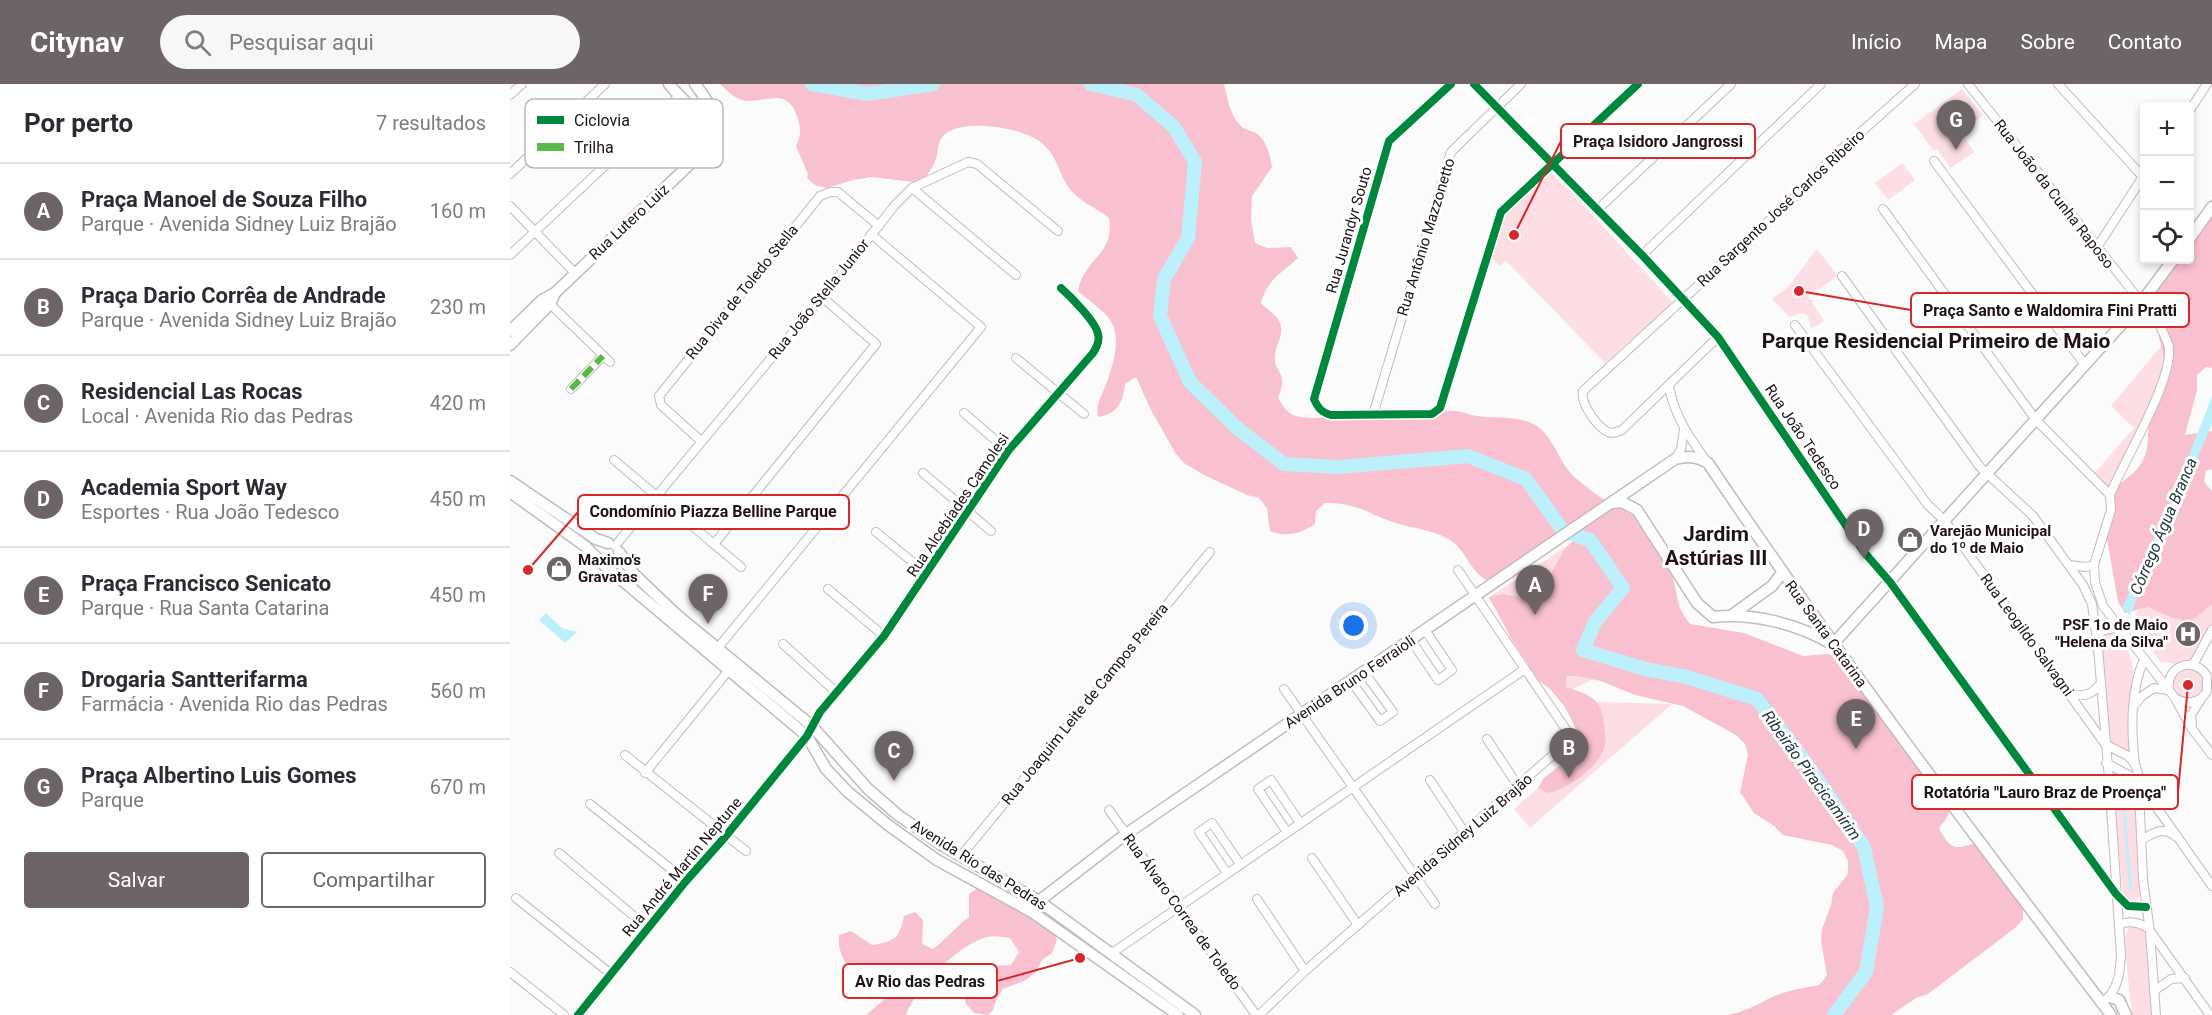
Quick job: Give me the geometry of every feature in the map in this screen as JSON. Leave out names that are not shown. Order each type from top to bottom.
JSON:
[{"type":"street","points":[[510,95],[522,84]]},
{"type":"street","points":[[589,99],[605,84]]},
{"type":"street","name":"Rua Jurandyr Souto","points":[[1373,415],[1330,415],[1317,407],[1314,399],[1389,141],[1451,84]]},
{"type":"street","name":"Rua João Tedesco","points":[[1474,84],[1642,255],[1718,337],[1864,552],[1890,582],[2116,894],[2128,906],[2146,907]]},
{"type":"street","name":"Rua Antônio Mazzonetto","points":[[1373,415],[1451,152],[1521,84]]},
{"type":"street","points":[[1373,415],[1432,414],[1440,408],[1501,212],[1638,84]]},
{"type":"street","points":[[1597,210],[1731,84]]},
{"type":"street","points":[[1642,255],[1821,84]]},
{"type":"street","name":"Rua Sargento José Carlos Ribeiro","points":[[1669,386],[1622,430],[1614,433],[1605,431],[1584,405],[1581,397],[1583,391],[1798,194],[1833,157],[1915,84]]},
{"type":"street","name":"Rua João da Cunha Raposo","points":[[1968,84],[2096,249],[2160,327],[2169,347],[2156,396],[2110,495],[2111,510],[2094,565]]},
{"type":"street","points":[[2058,84],[2140,172]]},
{"type":"street","points":[[2194,104],[2207,84]]},
{"type":"street","points":[[675,91],[694,99],[696,86]]},
{"type":"street","name":"Rua Lutero Luiz","points":[[696,86],[705,99]]},
{"type":"street","points":[[510,174],[525,160]]},
{"type":"street","points":[[1934,160],[2085,365]]},
{"type":"street","name":"Rua João Stella Junior","points":[[614,547],[822,297],[871,234],[912,188],[968,162],[977,164],[1058,231]]},
{"type":"street","points":[[510,255],[597,168]]},
{"type":"street","name":"Rua Lutero Luiz","points":[[510,345],[555,292],[687,168]]},
{"type":"street","points":[[2096,249],[2140,182]]},
{"type":"street","points":[[912,188],[1016,275]]},
{"type":"street","name":"Rua Diva de Toledo Stella","points":[[701,441],[661,405],[659,396],[820,196],[838,192],[879,226]]},
{"type":"street","points":[[510,206],[575,273]]},
{"type":"street","points":[[2194,232],[2212,207]]},
{"type":"street","points":[[1883,209],[2036,420],[2110,495]]},
{"type":"street","points":[[717,649],[981,327],[871,234]]},
{"type":"street","points":[[1612,504],[1622,502],[1637,510],[1697,603],[1713,617],[1732,615],[1773,621],[1813,633],[1833,644],[2140,304],[2171,264]]},
{"type":"street","points":[[1842,276],[1987,474],[2033,516],[2083,585],[2094,612],[2109,779],[2121,955],[2119,977],[2106,999]]},
{"type":"street","name":"Rua Alcebíades Camolesi","points":[[809,731],[820,712],[884,636],[1008,451],[1098,345],[1099,336],[1096,327],[1063,290]]},
{"type":"street","points":[[714,544],[876,344],[822,297]]},
{"type":"street","points":[[548,301],[607,359],[571,389]]},
{"type":"street","name":"Rua Lutero Luiz","points":[[510,331],[548,301]]},
{"type":"street","name":"Rua Leogildo Salvagni","points":[[1795,325],[1928,505],[1945,521],[2105,744],[2121,751],[2135,764]]},
{"type":"street","points":[[1669,386],[1718,337]]},
{"type":"street","points":[[1016,358],[1084,414]]},
{"type":"street","name":"Rua Santa Catarina","points":[[1669,386],[1672,400],[1684,428],[1782,573],[1966,824],[2106,999],[2111,1015]]},
{"type":"street","points":[[964,413],[1008,451]]},
{"type":"street","points":[[1675,459],[1681,449],[1684,428]]},
{"type":"street","points":[[1675,459],[1688,456],[1708,463]]},
{"type":"street","name":"Avenida Bruno Ferraioli","points":[[1032,912],[1039,902],[1126,834],[1675,459]]},
{"type":"street","points":[[614,460],[741,567]]},
{"type":"street","points":[[923,473],[991,531]]},
{"type":"street","name":"Avenida Rio das Pedras","points":[[510,481],[596,539],[614,547],[634,574],[677,615],[751,676],[898,815],[940,844],[1039,902],[1195,1015]]},
{"type":"street","points":[[1637,510],[1636,492],[1640,483]]},
{"type":"street","name":"Avenida Rio das Pedras","points":[[510,492],[585,546],[729,670],[809,731],[826,769],[848,792],[888,825],[937,860],[1032,912],[1178,1015]]},
{"type":"street","points":[[876,532],[927,574]]},
{"type":"street","points":[[614,547],[615,563],[601,561],[598,548],[614,547]]},
{"type":"street","name":"Rua Joaquim Leite de Campos Pereira","points":[[960,856],[1210,552]]},
{"type":"street","points":[[2069,565],[2086,567],[2094,565],[2095,582],[2103,606],[2175,698],[2192,729],[2212,754]]},
{"type":"street","name":"Avenida Sidney Luiz Brajão","points":[[1258,1015],[1305,971],[1416,877],[1562,747],[1567,740],[1567,731],[1458,570]]},
{"type":"street","points":[[1732,615],[1772,586],[1782,573]]},
{"type":"street","points":[[2083,585],[2095,582]]},
{"type":"street","points":[[828,589],[884,636]]},
{"type":"street","points":[[2097,637],[2103,630],[2116,628],[2123,631]]},
{"type":"street","points":[[1411,640],[1438,680],[1452,670],[1425,630]]},
{"type":"street","points":[[2193,665],[2212,630]]},
{"type":"street","points":[[783,644],[837,693]]},
{"type":"street","points":[[2144,659],[2137,679],[2132,709],[2156,1015]]},
{"type":"street","points":[[2152,670],[2167,671],[2193,665],[2205,673],[2210,685],[2192,716],[2192,729]]},
{"type":"street","points":[[645,773],[729,670],[734,669],[744,677],[751,676]]},
{"type":"street","points":[[1112,953],[1525,669]]},
{"type":"street","points":[[2169,690],[2169,679],[2175,669]]},
{"type":"street","points":[[1351,681],[1380,721],[1386,717],[1393,712],[1364,672]]},
{"type":"street","points":[[2071,695],[2084,696],[2095,691],[2101,684]]},
{"type":"street","points":[[2132,709],[2149,690],[2158,687],[2169,690]]},
{"type":"street","points":[[1284,689],[1435,904]]},
{"type":"street","points":[[2175,698],[2186,703],[2198,701],[2203,697]]},
{"type":"street","name":"Rua André Martin Neptune","points":[[578,1015],[809,731]]},
{"type":"street","points":[[1486,739],[1518,786]]},
{"type":"street","points":[[626,755],[645,773],[746,852]]},
{"type":"street","points":[[2106,763],[2136,779]]},
{"type":"street","points":[[2135,764],[2144,788],[2212,886]]},
{"type":"street","points":[[1287,832],[1258,789],[1271,780],[1300,823]]},
{"type":"street","points":[[1430,780],[1465,832]]},
{"type":"street","points":[[590,804],[686,881]]},
{"type":"street","name":"Rua Álvaro Correa de Toledo","points":[[1109,810],[1258,1015]]},
{"type":"street","points":[[1227,873],[1199,832],[1212,823],[1240,864]]},
{"type":"street","points":[[2141,840],[2157,830],[2164,830],[2180,840]]},
{"type":"street","points":[[559,853],[648,928]]},
{"type":"street","points":[[1312,858],[1358,925]]},
{"type":"street","points":[[516,898],[611,974]]},
{"type":"street","points":[[1257,899],[1305,971]]},
{"type":"street","points":[[2119,925],[2125,922],[2137,922],[2150,932],[2210,1015]]},
{"type":"street","points":[[510,972],[564,1015]]},
{"type":"street","points":[[2154,991],[2171,979],[2185,978]]},
{"type":"street","points":[[2106,999],[2115,997],[2119,1000],[2126,1015]]},
{"type":"shaded area","points":[[720,84],[1224,84],[1235,119],[1243,128],[1256,133],[1263,140],[1272,167],[1252,196],[1251,220],[1255,243],[1267,248],[1291,247],[1298,258],[1271,282],[1261,303],[1276,317],[1281,327],[1275,354],[1276,365],[1282,377],[1278,398],[1288,412],[1295,416],[1311,418],[1435,414],[1455,411],[1484,417],[1524,420],[1538,427],[1549,438],[1572,475],[1603,499],[1632,515],[1645,526],[1668,566],[1680,606],[1690,624],[1744,633],[1803,656],[1827,654],[1839,657],[1952,807],[1939,828],[1945,838],[1955,847],[1988,842],[2023,907],[2023,919],[2015,928],[1928,994],[1916,998],[1891,1015],[1728,1015],[1780,994],[1819,985],[1827,976],[1821,941],[1822,929],[1833,893],[1848,874],[1848,861],[1843,851],[1832,845],[1783,835],[1754,813],[1740,792],[1748,755],[1745,744],[1736,735],[1683,706],[1635,695],[1601,681],[1567,676],[1565,687],[1591,697],[1600,708],[1606,740],[1600,756],[1589,770],[1565,787],[1548,793],[1538,788],[1544,778],[1564,762],[1577,743],[1577,731],[1565,707],[1549,688],[1539,681],[1512,640],[1489,597],[1502,594],[1526,598],[1538,593],[1565,548],[1583,532],[1576,522],[1565,528],[1559,537],[1498,577],[1486,580],[1480,576],[1457,546],[1446,538],[1345,504],[1325,503],[1316,511],[1315,524],[1299,532],[1282,534],[1270,531],[1267,508],[1259,498],[1247,495],[1204,475],[1184,463],[1176,454],[1152,412],[1136,377],[1125,384],[1123,397],[1118,406],[1105,416],[1098,417],[1099,402],[1116,348],[1115,331],[1107,316],[1078,291],[1086,271],[1108,241],[1109,218],[1073,193],[1044,145],[1025,134],[998,127],[958,128],[948,132],[941,139],[936,160],[921,183],[872,177],[827,188],[815,185],[807,178],[808,174],[796,146],[800,136],[799,123],[789,103],[778,98],[744,101],[732,95]]},
{"type":"shaded area","points":[[1962,89],[1983,115],[1961,132],[1974,152],[1951,168],[1937,149],[1934,151],[1914,124]]},
{"type":"shaded area","points":[[1902,163],[1915,180],[1888,200],[1875,183]]},
{"type":"shaded area","points":[[1549,171],[1673,303],[1605,363],[1506,261],[1500,266],[1490,256],[1503,214]]},
{"type":"shaded area","points":[[2212,199],[2212,368],[2206,367],[2197,375],[2197,390],[2185,435],[2212,431],[2212,469],[2206,471],[2204,482],[2212,491],[2212,604],[2194,619],[2181,620],[2148,607],[2125,613],[2118,602],[2105,527],[2112,490],[2135,472],[2144,459],[2164,357],[2155,322],[2154,296],[2166,264],[2194,264],[2194,224]]},
{"type":"shaded area","points":[[1817,249],[1838,276],[1808,296],[1824,321],[1811,329],[1808,316],[1803,313],[1789,317],[1772,299],[1788,287]]},
{"type":"shaded area","points":[[2162,345],[2167,355],[2154,396],[2110,494],[2092,476],[2134,428],[2111,406]]},
{"type":"shaded area","points":[[2212,491],[2212,625],[2205,643],[2190,665],[2160,662],[2134,621],[2206,495]]},
{"type":"shaded area","points":[[1564,548],[1580,585],[1596,678],[1558,696],[1488,598]]},
{"type":"shaded area","points":[[2119,632],[2131,659],[2135,690],[2134,752],[2106,742],[2099,638],[2105,633]]},
{"type":"shaded area","points":[[2188,668],[2199,673],[2204,684],[2199,695],[2188,700],[2177,695],[2172,684],[2177,673]]},
{"type":"shaded area","points":[[1562,701],[1672,704],[1530,828],[1514,809],[1586,746],[1588,739]]},
{"type":"shaded area","points":[[2110,770],[2126,777],[2131,782],[2133,790],[2141,894],[2134,905],[2124,902]]},
{"type":"shaded area","points":[[979,887],[1013,904],[1021,912],[1052,929],[1057,940],[1052,953],[1042,960],[1036,972],[1026,980],[1003,989],[993,1010],[988,1015],[974,1013],[966,1004],[963,992],[987,966],[1011,965],[1019,952],[1010,938],[987,937],[964,948],[939,968],[919,992],[906,1015],[866,1015],[885,999],[890,988],[881,981],[856,973],[850,967],[841,953],[839,935],[851,931],[872,945],[890,941],[898,934],[904,916],[915,912],[923,920],[922,944],[933,949],[969,917],[969,894]]},
{"type":"shaded area","points":[[2130,926],[2146,929],[2149,940],[2152,1015],[2132,1015],[2124,938]]},
{"type":"water","name":"Córrego Água Branca","points":[[2212,396],[2212,424],[2130,615],[2122,608],[2174,494]]},
{"type":"water","points":[[546,613],[562,628],[577,632],[565,643],[539,620]]},
{"type":"water","points":[[2121,788],[2124,791],[2132,891],[2129,890]]},
{"type":"waterway","name":"Ribeirão Piracicamirim","points":[[812,84],[868,94],[933,84]]},
{"type":"waterway","name":"Ribeirão Piracicamirim","points":[[1091,84],[1137,95],[1174,127],[1195,162],[1188,238],[1164,279],[1160,316],[1190,382],[1237,428],[1284,464],[1338,467],[1468,456],[1526,479],[1563,531],[1590,540],[1623,588],[1595,622],[1583,650],[1645,669],[1687,677],[1757,699],[1809,767],[1864,847],[1877,907],[1866,972],[1834,1015]]},
{"type":"marked path","points":[[571,389],[603,356]]},
{"type":"cycle path","points":[[1451,84],[1389,141],[1314,399],[1320,409],[1328,414],[1432,414],[1440,408],[1501,212],[1638,84]]},
{"type":"cycle path","points":[[1474,84],[1642,255],[1718,337],[1864,552],[1890,582],[2116,894],[2128,906],[2146,907]]},
{"type":"cycle path","points":[[578,1015],[807,736],[820,712],[884,636],[1008,451],[1093,353],[1099,337],[1096,329],[1061,288]]},
{"type":"place","name":"Praça Albertino Luis Gomes","points":[[1956,150]]},
{"type":"place","name":"Praça Isidoro Jangrossi","points":[[1514,235]]},
{"type":"place","name":"Praça Santo e Waldomira Fini Pratti","points":[[1799,291]]},
{"type":"place","name":"Varejão Municipal do 1º de Maio","points":[[1910,540]]},
{"type":"place","name":"Academia Sport Way","points":[[1864,559]]},
{"type":"place","name":"Maximo's Gravatas","points":[[559,569]]},
{"type":"place","name":"Condomínio Piazza Belline Parque","points":[[528,570]]},
{"type":"place","name":"Praça Manoel de Souza Filho","points":[[1535,615]]},
{"type":"place","name":"Drogaria Santterifarma","points":[[708,624]]},
{"type":"place","name":"PSF 1o de Maio \"Helena da Silva\"","points":[[2188,634]]},
{"type":"place","name":"Rotatória \"Lauro Braz de Proença\"","points":[[2188,685]]},
{"type":"place","name":"Praça Francisco Senicato","points":[[1856,749]]},
{"type":"place","name":"Praça Dario Corrêa de Andrade","points":[[1569,778]]},
{"type":"place","name":"Residencial Las Rocas","points":[[894,781]]},
{"type":"place","name":"Av Rio das Pedras","points":[[1080,958]]},
{"type":"district","name":"Parque Residencial Primeiro de Maio","points":[[1936,341]]},
{"type":"district","name":"Jardim Astúrias III","points":[[1716,546]]}]
